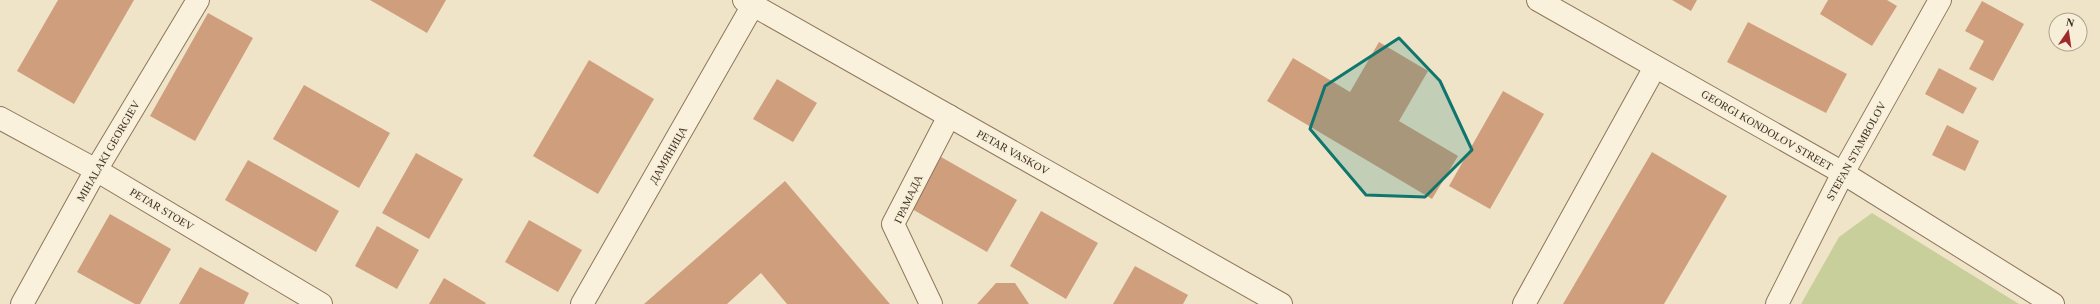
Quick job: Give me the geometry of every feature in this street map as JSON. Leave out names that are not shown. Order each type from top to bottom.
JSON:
[{"type":"street","name":"MIHALAKI GEORGIEV","points":[[22,304],[96,170],[198,0]]},
{"type":"street","name":"GEORGI KONDOLOV STREET","points":[[1538,0],[1843,173],[2053,304]]},
{"type":"street","name":"STEFAN STAMBOLOV","points":[[1777,304],[1843,173],[1940,0]]},
{"type":"street","name":"PETAR VASKOV","points":[[749,2],[1281,304]]},
{"type":"street","name":"ДАМЯНИЦА","points":[[582,304],[749,2]]},
{"type":"street","points":[[1524,304],[1655,67]]},
{"type":"street","name":"ГРАМАДА","points":[[931,304],[894,224],[950,116]]},
{"type":"street","name":"PETAR STOEV","points":[[0,118],[96,170],[321,304]]},
{"type":"highlighted area","points":[[1399,38],[1440,81],[1472,150],[1425,197],[1366,195],[1310,129],[1325,86]]},
{"type":"green space","points":[[1872,213],[2019,304],[1801,304],[1839,237]]},
{"type":"building","points":[[58,0],[134,0],[74,104],[17,71]]},
{"type":"building","points":[[370,0],[446,0],[427,33]]},
{"type":"building","points":[[1672,0],[1697,0],[1691,11]]},
{"type":"building","points":[[1828,0],[1887,0],[1897,6],[1872,46],[1820,14]]},
{"type":"building","points":[[1982,1],[2024,24],[1993,81],[1969,69],[1984,41],[1965,31]]},
{"type":"building","points":[[208,13],[253,38],[195,141],[150,116]]},
{"type":"building","points":[[1748,22],[1847,74],[1826,113],[1727,62]]},
{"type":"building","points":[[1379,42],[1428,71],[1399,121],[1458,156],[1432,199],[1267,101],[1293,58],[1350,92]]},
{"type":"building","points":[[589,60],[654,99],[598,194],[533,156]]},
{"type":"building","points":[[1939,68],[1977,88],[1963,114],[1925,94]]},
{"type":"building","points":[[777,79],[817,103],[793,142],[753,119]]},
{"type":"building","points":[[304,85],[390,133],[359,188],[273,139]]},
{"type":"building","points":[[1503,91],[1544,114],[1490,209],[1449,186]]},
{"type":"building","points":[[1947,125],[1979,141],[1965,171],[1932,155]]},
{"type":"building","points":[[1652,152],[1727,196],[1664,304],[1563,304]]},
{"type":"building","points":[[416,153],[463,179],[429,239],[382,213]]},
{"type":"building","points":[[941,157],[1017,200],[987,252],[912,209]]},
{"type":"building","points":[[248,160],[339,211],[316,252],[225,200]]},
{"type":"building","points":[[785,181],[890,304],[787,304],[761,273],[727,304],[644,304]]},
{"type":"building","points":[[1041,211],[1098,243],[1066,299],[1010,266]]},
{"type":"building","points":[[110,214],[171,249],[140,304],[135,304],[77,272]]},
{"type":"building","points":[[529,220],[582,250],[558,292],[505,262]]},
{"type":"building","points":[[377,226],[419,250],[397,289],[355,266]]},
{"type":"building","points":[[1135,266],[1188,295],[1183,304],[1113,304]]},
{"type":"building","points":[[200,267],[249,293],[244,304],[179,304]]},
{"type":"building","points":[[444,278],[486,303],[429,304]]},
{"type":"building","points":[[996,283],[1015,283],[1029,304],[977,304]]}]
